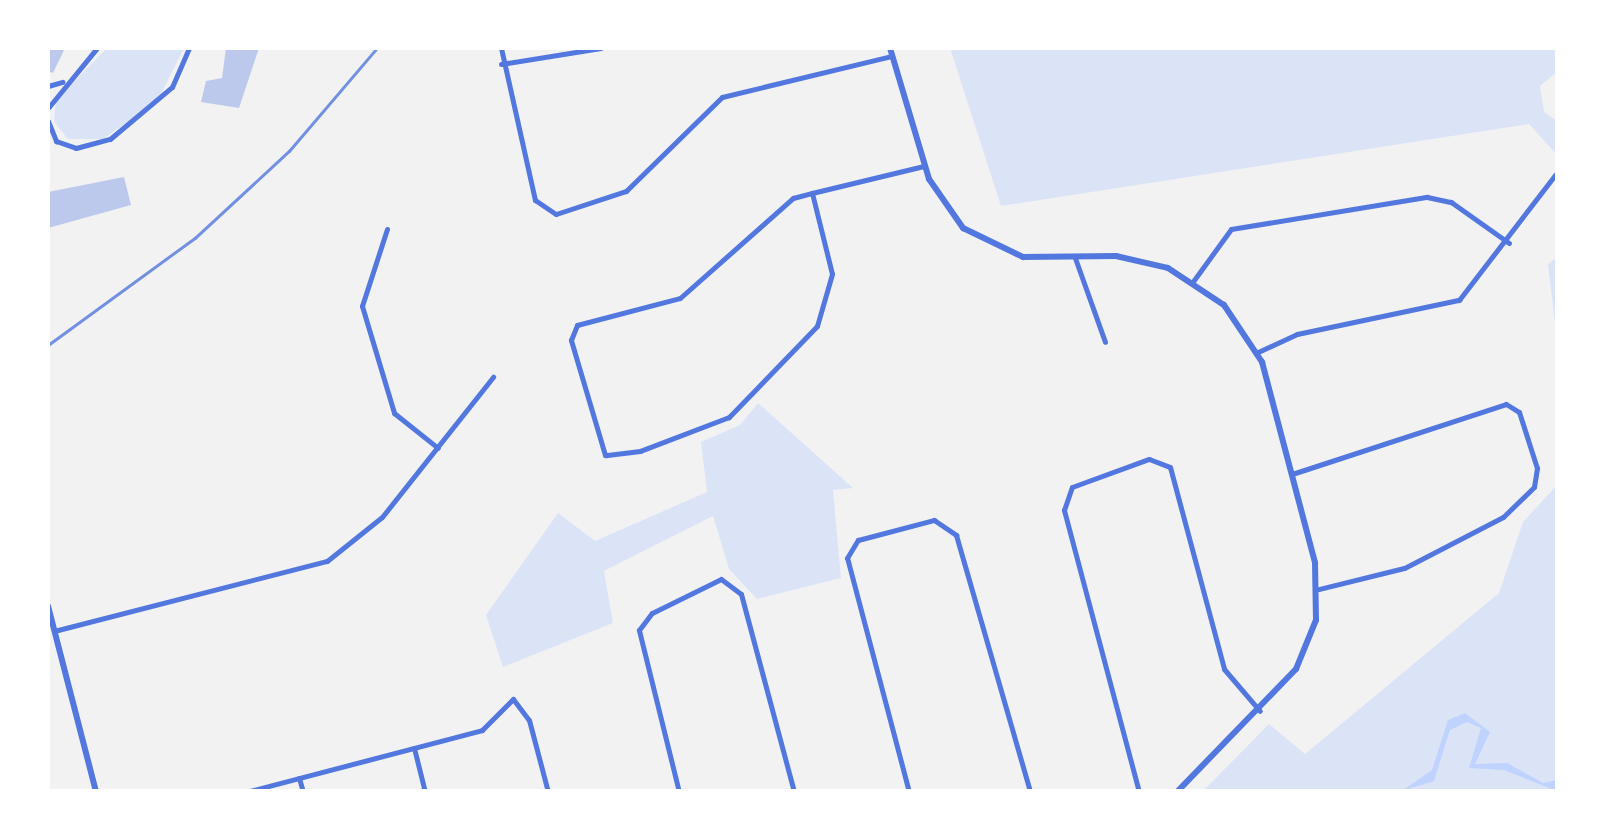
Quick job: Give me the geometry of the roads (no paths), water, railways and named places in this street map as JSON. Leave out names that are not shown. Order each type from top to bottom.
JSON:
[{"type":"street","points":[[48,108],[65,81],[97,48]]},
{"type":"street","points":[[48,121],[56,140],[76,148],[110,139],[172,86],[189,48]]},
{"type":"street","points":[[501,48],[501,64],[535,200],[556,214],[626,191],[722,97],[891,52],[924,166],[944,208],[982,242],[1023,257],[1142,260],[1194,280],[1258,352],[1292,474],[1318,590],[1306,651],[1260,711],[1177,792]]},
{"type":"street","points":[[501,64],[601,48]]},
{"type":"street","points":[[48,86],[65,81]]},
{"type":"street","points":[[812,192],[832,274],[817,326],[729,417],[640,452],[605,454],[573,330],[680,298],[760,218],[812,192],[924,166]]},
{"type":"street","points":[[1258,352],[1297,334],[1449,305],[1509,243],[1555,174]]},
{"type":"street","points":[[1194,280],[1231,229],[1427,198],[1451,202],[1509,243]]},
{"type":"street","points":[[386,229],[362,306],[394,413],[438,448]]},
{"type":"street","points":[[1076,258],[1105,342]]},
{"type":"street","points":[[54,632],[327,561],[366,534],[493,377]]},
{"type":"street","points":[[1292,474],[1506,404],[1520,412],[1537,468],[1532,490],[1503,517],[1404,568],[1318,590]]},
{"type":"street","points":[[1139,792],[1064,510],[1072,487],[1149,459],[1170,468],[1224,669],[1260,711]]},
{"type":"street","points":[[909,792],[848,558],[860,539],[938,520],[954,532],[1030,792]]},
{"type":"street","points":[[679,792],[638,630],[652,613],[721,578],[741,594],[794,792]]},
{"type":"street","points":[[48,606],[96,792]]},
{"type":"street","points":[[246,792],[482,730],[513,699],[530,720],[548,792]]},
{"type":"street","points":[[414,748],[425,792]]},
{"type":"street","points":[[300,778],[303,792]]},
{"type":"water","points":[[1465,713],[1490,732],[1475,764],[1507,763],[1543,783],[1557,780],[1557,791],[1504,770],[1469,768],[1481,728],[1467,722],[1450,730],[1434,781],[1402,791],[1432,770],[1448,720]]},
{"type":"railway","points":[[48,345],[195,238],[289,151],[377,48]]}]
